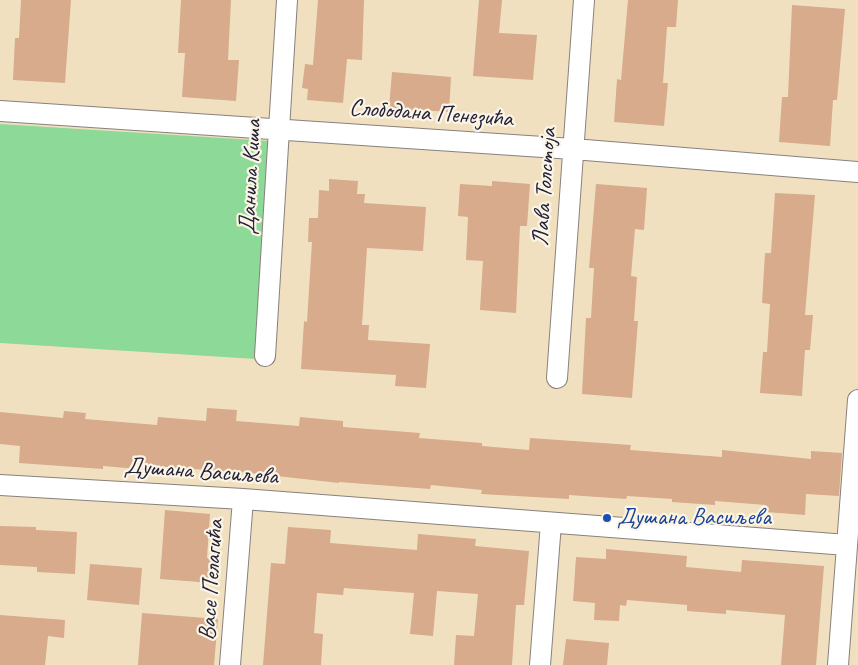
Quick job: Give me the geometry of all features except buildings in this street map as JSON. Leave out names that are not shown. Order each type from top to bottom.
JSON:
[{"type":"street","name":"Данила Киша","points":[[265,356],[287,0]]},
{"type":"street","name":"Лава Толстоја","points":[[557,378],[584,0]]},
{"type":"street","name":"Слободана Пенезића","points":[[0,111],[573,149],[858,172]]},
{"type":"street","points":[[838,665],[858,400]]},
{"type":"street","name":"Душана Васиљева","points":[[0,484],[243,499],[847,544]]},
{"type":"street","name":"Васе Пелагића","points":[[230,665],[243,499]]},
{"type":"street","points":[[540,665],[551,523]]},
{"type":"green space","points":[[0,124],[270,141],[256,359],[0,343]]},
{"type":"place","name":"Душана Васиљева","points":[[607,518]]}]
